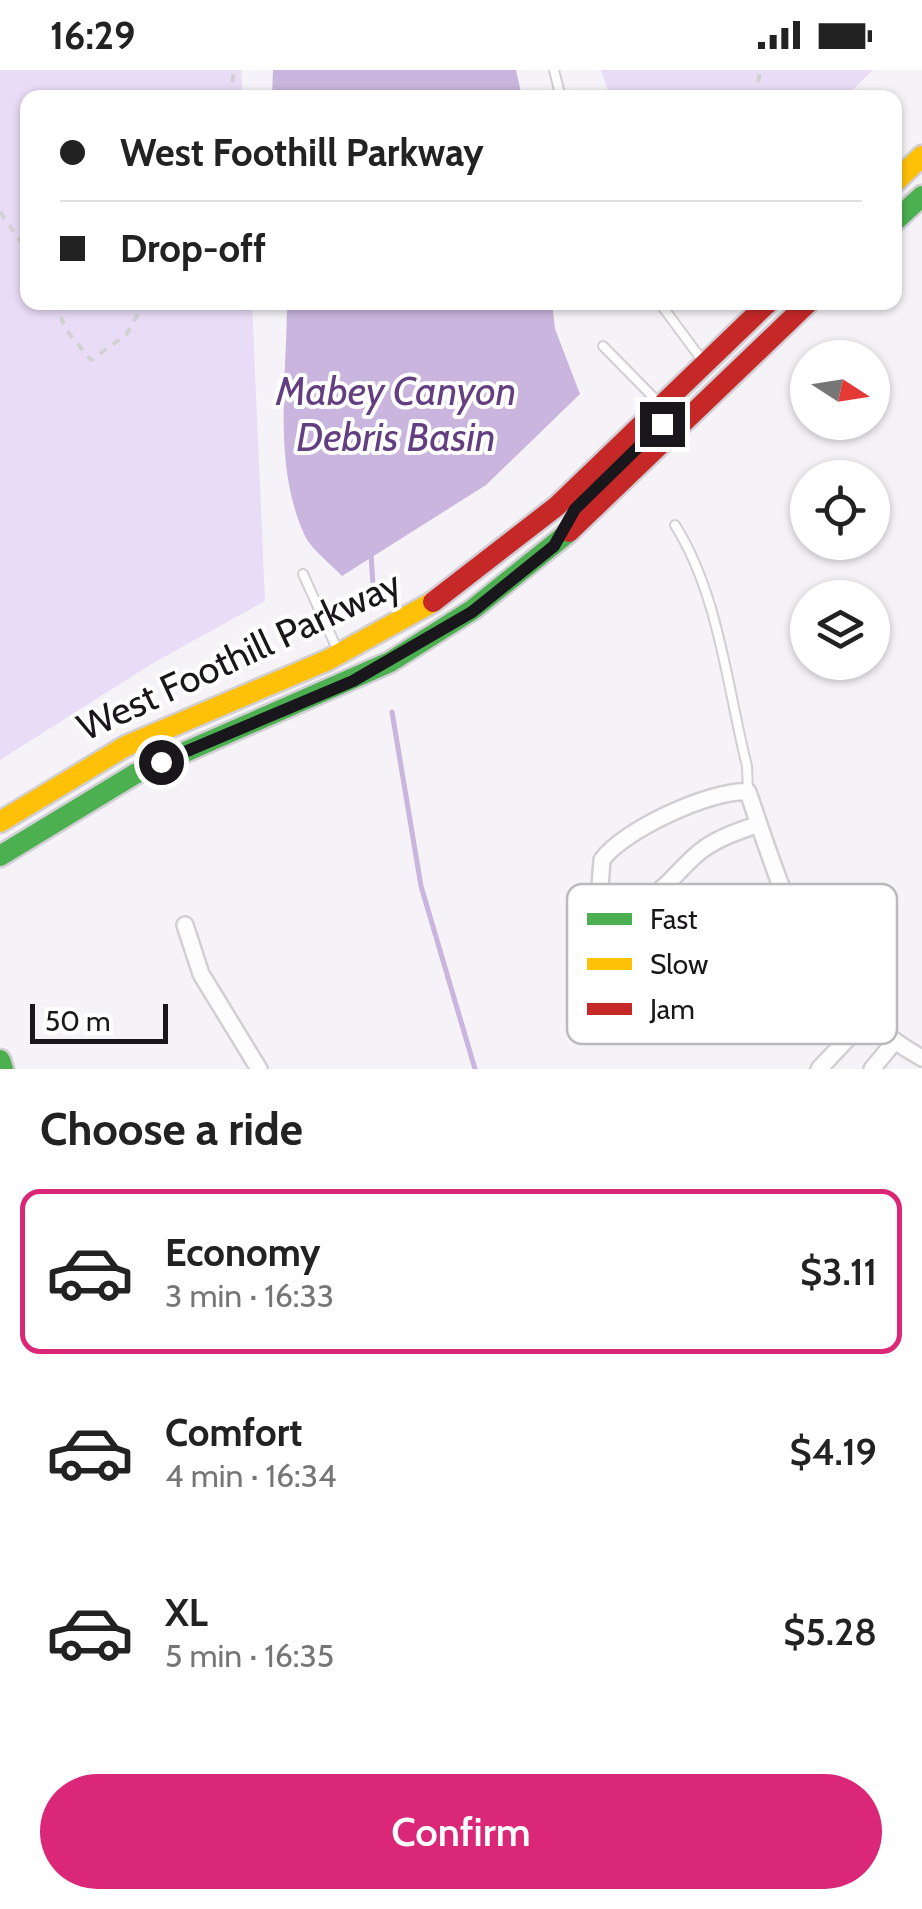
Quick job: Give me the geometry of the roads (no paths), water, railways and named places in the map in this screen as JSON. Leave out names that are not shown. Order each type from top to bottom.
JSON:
[{"type":"main road","points":[[902,175],[922,156]]},
{"type":"main road","points":[[902,215],[922,196]]},
{"type":"main road","name":"West Foothill Parkway","points":[[0,822],[51,786],[95,762],[340,655],[416,612],[492,561],[761,310]]},
{"type":"main road","name":"West Foothill Parkway","points":[[0,856],[82,801],[136,773],[278,716],[414,648],[472,612],[554,546],[801,310]]},
{"type":"main road","points":[[554,546],[575,509],[690,398],[704,364]]},
{"type":"main road","points":[[0,1060],[4,1069]]},
{"type":"street","points":[[600,884],[602,860],[623,839],[728,790],[748,792],[779,884]]},
{"type":"street","points":[[665,884],[720,838],[759,824]]},
{"type":"street","points":[[184,924],[201,974],[259,1069]]},
{"type":"street","points":[[897,1042],[922,1058]]},
{"type":"street","points":[[819,1069],[843,1044]]},
{"type":"street","points":[[872,1069],[891,1044]]},
{"type":"lane","points":[[665,310],[704,364]]},
{"type":"lane","points":[[602,346],[662,405]]},
{"type":"lane","points":[[675,525],[692,552],[707,596],[747,766],[748,792]]},
{"type":"lane","points":[[303,574],[340,655]]},
{"type":"water","points":[[273,70],[516,70],[520,90],[272,90]]},
{"type":"water","name":"Mabey Canyon Debris Basin","points":[[287,310],[553,310],[555,329],[580,394],[486,485],[342,576],[305,536],[288,480],[284,421]]},
{"type":"waterway","points":[[371,554],[373,585]]},
{"type":"waterway","points":[[392,712],[421,886],[475,1069]]}]
